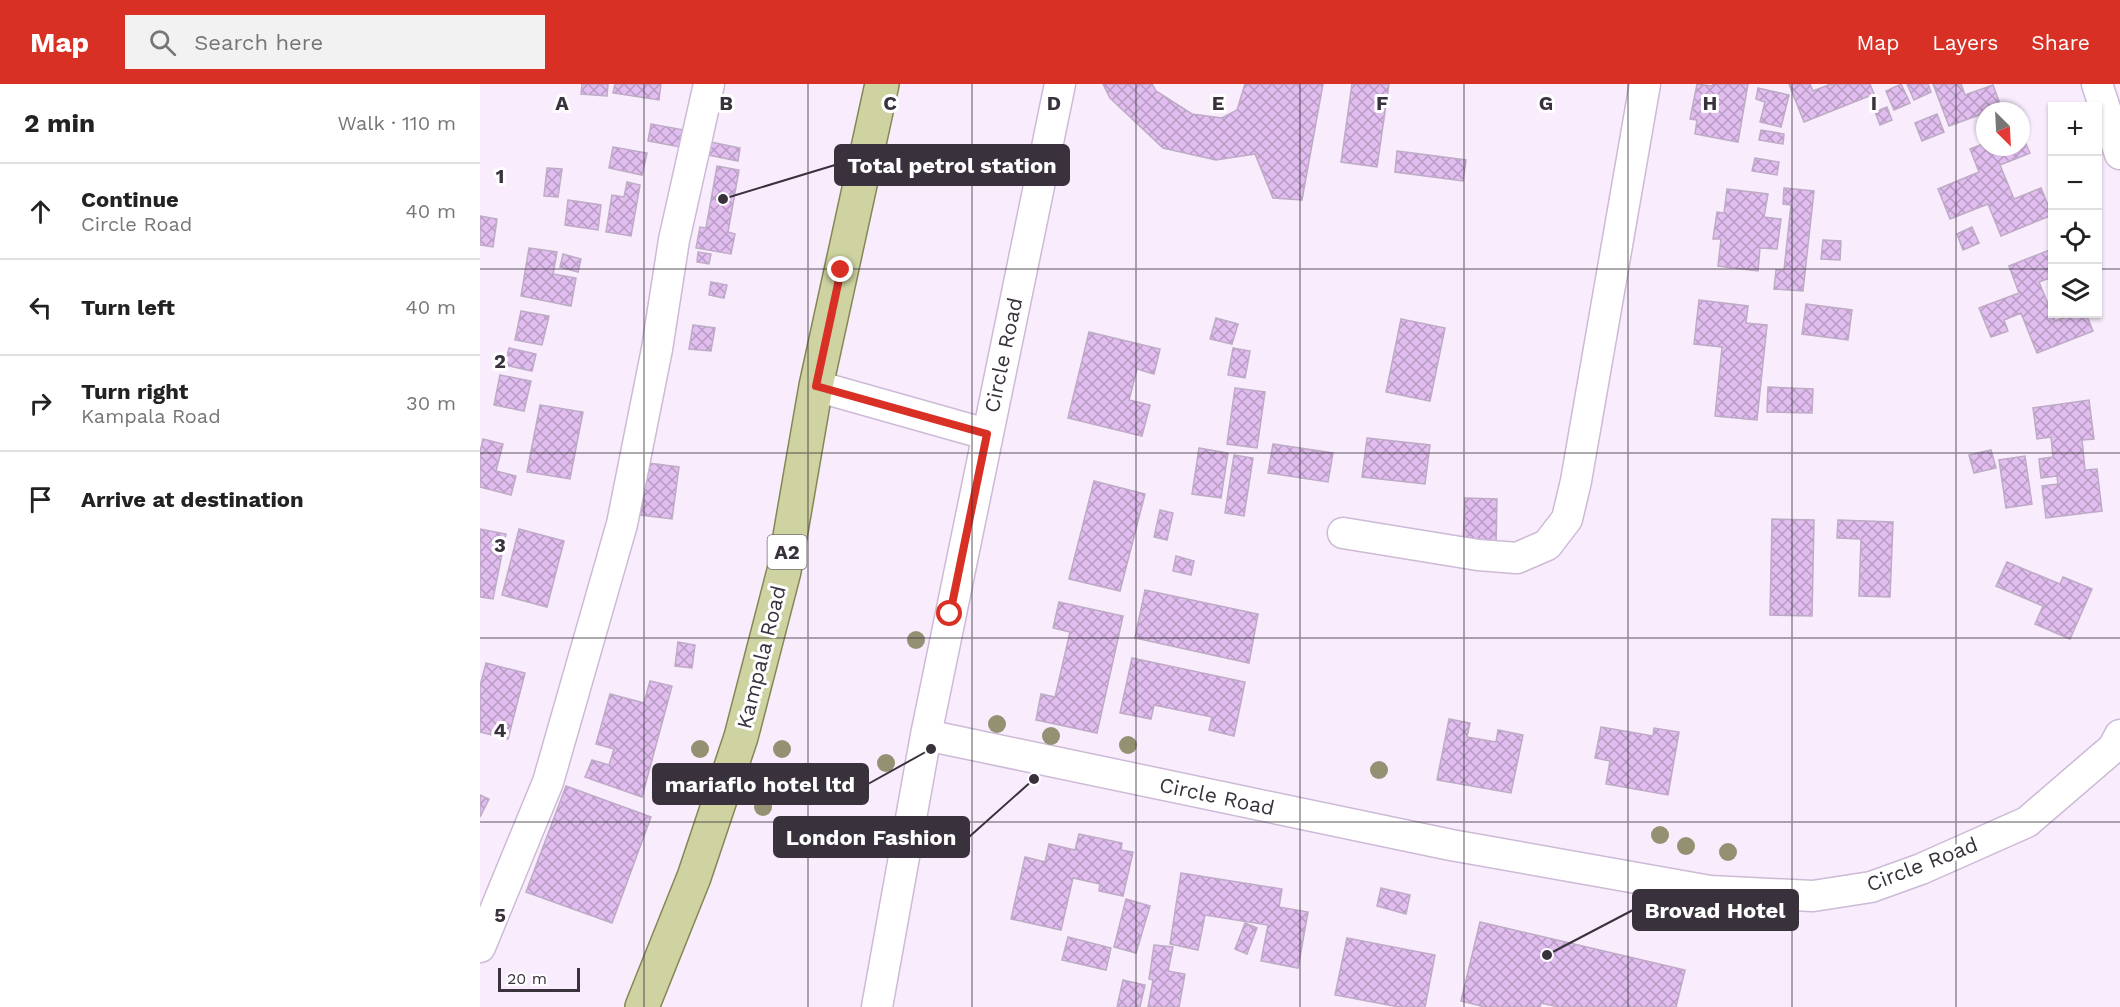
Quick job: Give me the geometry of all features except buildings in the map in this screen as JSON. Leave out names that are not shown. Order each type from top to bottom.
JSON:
[{"type":"main road","name":"Kampala Road","points":[[642,1007],[694,877],[741,737],[784,571],[816,386],[882,84]]},
{"type":"street","points":[[480,947],[548,782],[621,524],[657,349],[674,240],[709,84]]},
{"type":"street","name":"Circle Road","points":[[1060,84],[926,735],[1451,845],[1710,891],[1813,896],[1871,887],[1921,869],[2027,822],[2113,748],[2120,735]]},
{"type":"street","points":[[1343,533],[1478,555],[1517,558],[1547,545],[1567,519],[1576,481],[1645,84]]},
{"type":"street","points":[[2097,84],[2120,154]]},
{"type":"street","points":[[816,386],[987,434]]},
{"type":"street","points":[[877,1007],[926,735]]},
{"type":"place","name":"Total petrol station","points":[[723,199]]},
{"type":"place","name":"mariaflo hotel ltd","points":[[931,749]]},
{"type":"place","name":"London Fashion","points":[[1034,779]]},
{"type":"place","name":"Brovad Hotel","points":[[1547,955]]},
{"type":"route","points":[[841,270],[816,386],[987,434],[950,614]]}]
